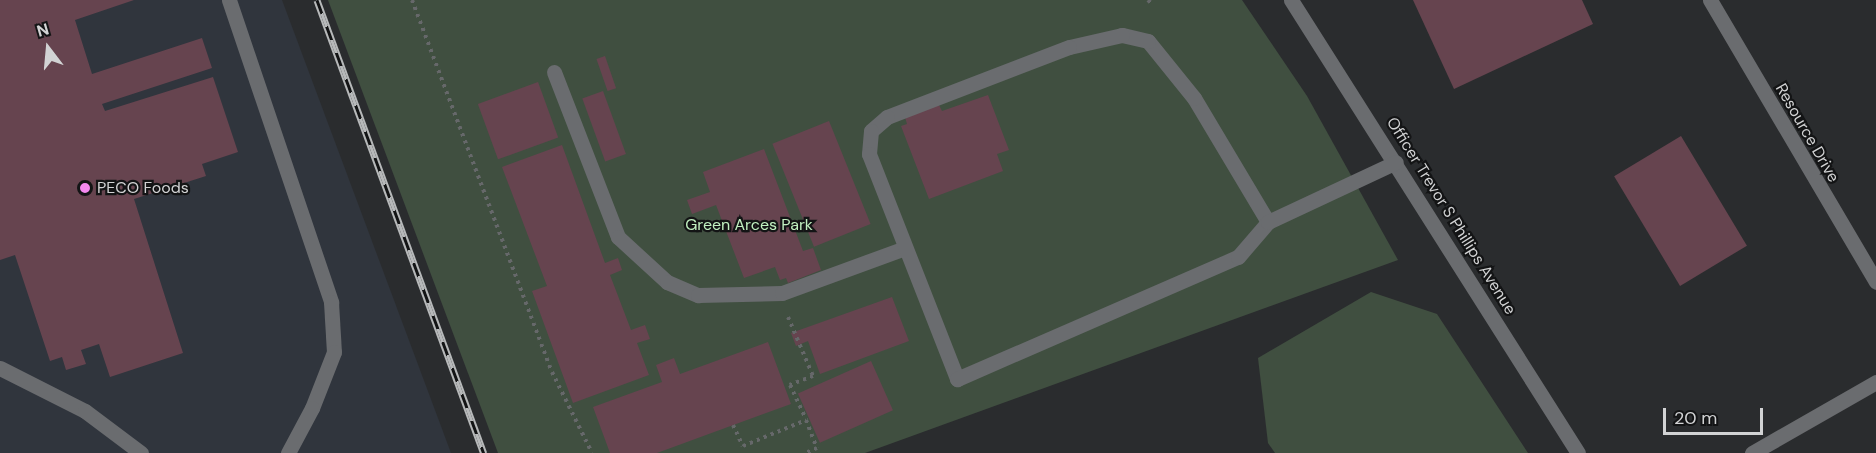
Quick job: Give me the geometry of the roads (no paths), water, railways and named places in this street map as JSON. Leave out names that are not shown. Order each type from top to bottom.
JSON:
[{"type":"street","points":[[229,0],[331,302],[334,352],[312,408],[288,453]]},
{"type":"street","name":"Officer Trevor S Phillips Avenue","points":[[1291,0],[1396,162],[1578,453]]},
{"type":"street","name":"Resource Drive","points":[[1710,0],[1876,282]]},
{"type":"street","points":[[1268,222],[1194,98],[1148,41],[1122,35],[1069,47],[887,117],[871,131],[869,154],[957,379],[1239,257],[1268,222],[1396,162]]},
{"type":"street","points":[[554,72],[618,237],[667,282],[698,295],[782,293],[905,248]]},
{"type":"street","points":[[0,368],[85,411],[141,453]]},
{"type":"street","points":[[1752,453],[1876,382]]},
{"type":"railway","points":[[317,0],[484,453]]},
{"type":"place","name":"PECO Foods","points":[[85,188]]},
{"type":"park label","name":"Green Arces Park","points":[[749,225]]}]
